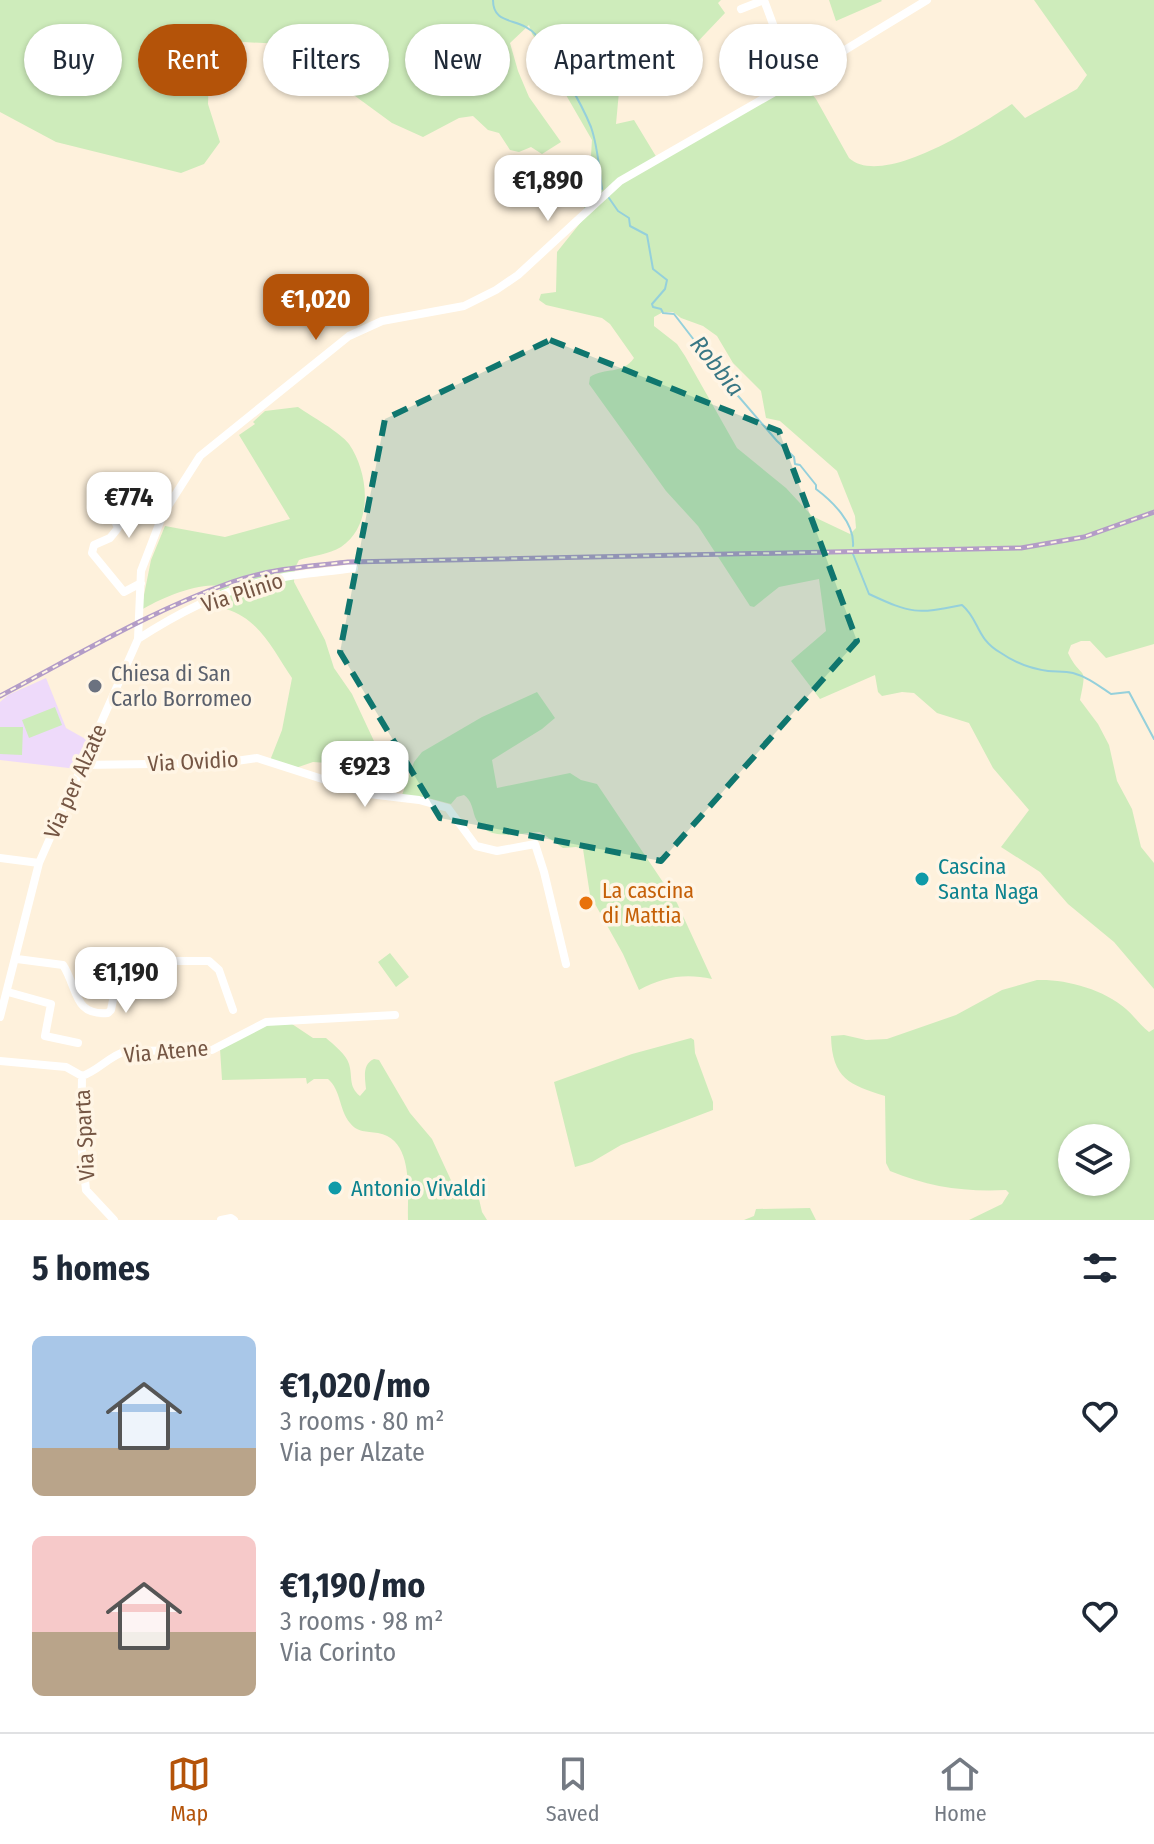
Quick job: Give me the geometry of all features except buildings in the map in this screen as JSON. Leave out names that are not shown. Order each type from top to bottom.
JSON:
[{"type":"street","points":[[741,9],[764,0],[773,24]]},
{"type":"street","name":"Via per Alzate","points":[[847,49],[927,0]]},
{"type":"street","name":"Via per Alzate","points":[[0,1017],[39,863],[138,639],[141,571],[163,514],[200,456],[358,330],[382,321],[447,310],[479,299],[518,275],[620,181],[768,96]]},
{"type":"street","points":[[106,500],[118,528],[110,538],[94,545],[92,553],[124,592],[141,583]]},
{"type":"street","name":"Via Plinio","points":[[138,639],[204,603],[272,579],[354,568]]},
{"type":"street","name":"Via Ovidio","points":[[82,765],[222,763],[257,758],[369,794],[419,800],[448,808],[476,846],[497,851],[535,844],[566,964]]},
{"type":"street","points":[[0,858],[39,863]]},
{"type":"street","points":[[17,959],[51,961],[63,965],[78,1000],[87,1011],[97,1014],[111,1010],[118,975],[127,964],[209,961],[219,970],[233,1010]]},
{"type":"street","points":[[8,992],[51,1004],[45,1036],[78,1043]]},
{"type":"street","name":"Via Atene","points":[[82,1076],[115,1054],[126,1051],[212,1050],[266,1022],[395,1015]]},
{"type":"street","name":"Via Sparta","points":[[0,1061],[66,1067],[82,1076],[81,1142],[86,1190],[114,1220]]},
{"type":"street","points":[[221,1220],[234,1220]]},
{"type":"highlighted area","points":[[550,340],[779,431],[857,641],[661,861],[440,818],[340,652],[385,419]]},
{"type":"shaded area","points":[[46,678],[66,728],[89,741],[77,769],[0,760],[0,702],[8,695]]},
{"type":"green space","points":[[0,0],[721,0],[718,3],[725,13],[703,36],[703,24],[526,24],[526,28],[510,43],[518,71],[526,96],[561,142],[542,154],[531,147],[519,152],[510,150],[499,133],[488,130],[473,116],[459,118],[423,137],[392,123],[355,96],[389,96],[389,24],[263,24],[263,43],[247,42],[247,24],[138,24],[138,96],[208,96],[220,142],[204,164],[181,173],[56,142],[0,112]]},
{"type":"green space","points":[[829,0],[881,0],[882,1],[836,21]]},
{"type":"green space","points":[[1034,0],[1154,0],[1154,644],[1106,658],[1090,641],[1081,641],[1071,645],[1068,653],[1083,676],[1080,700],[1109,745],[1117,781],[1132,809],[1141,847],[1154,863],[1154,989],[1114,942],[1068,904],[1040,872],[1001,847],[1029,810],[993,768],[969,723],[937,713],[914,693],[882,696],[878,692],[875,675],[820,699],[791,661],[826,631],[819,579],[779,587],[754,607],[750,606],[698,526],[666,491],[589,384],[590,377],[624,367],[634,358],[610,324],[602,318],[546,305],[539,300],[541,294],[556,292],[557,252],[581,222],[589,186],[592,140],[567,96],[619,96],[616,124],[634,120],[657,158],[762,96],[813,96],[849,158],[864,165],[907,160],[956,138],[1012,104],[1025,118],[1077,89],[1087,75]],"holes":[[[663,312],[673,312],[703,326],[717,336],[733,363],[761,391],[766,418],[780,421],[837,471],[855,516],[856,528],[850,534],[812,516],[786,488],[737,448],[677,344],[654,326],[654,317]]]},
{"type":"green space","points":[[298,407],[345,439],[361,469],[365,498],[359,526],[341,547],[299,560],[294,582],[325,640],[334,668],[352,694],[380,754],[378,773],[372,776],[361,776],[350,760],[332,758],[328,763],[313,762],[287,771],[269,763],[282,730],[292,678],[257,628],[226,609],[219,586],[190,589],[141,610],[151,560],[165,526],[225,537],[290,519],[239,435],[255,424],[253,422],[265,411]]},
{"type":"green space","points":[[537,692],[555,718],[492,760],[497,788],[570,773],[597,784],[677,903],[712,979],[674,977],[639,990],[590,895],[583,849],[563,848],[540,832],[504,835],[487,830],[480,825],[464,795],[451,804],[402,795],[414,762],[422,752],[482,717]]},
{"type":"green space","points":[[55,707],[62,725],[29,738],[22,720]]},
{"type":"green space","points":[[0,727],[23,727],[22,755],[0,754]]},
{"type":"green space","points":[[390,953],[409,977],[396,987],[378,962]]},
{"type":"green space","points":[[1037,980],[1060,981],[1106,996],[1126,1009],[1149,1032],[1154,1029],[1154,1220],[969,1220],[1002,1204],[1009,1193],[1006,1190],[947,1187],[890,1171],[886,1163],[885,1096],[845,1078],[835,1062],[831,1036],[887,1039],[956,1015],[1002,990]]},
{"type":"green space","points":[[292,1024],[313,1038],[326,1038],[339,1050],[347,1060],[352,1085],[360,1096],[366,1089],[368,1064],[374,1059],[379,1060],[410,1113],[432,1139],[455,1189],[479,1199],[487,1220],[408,1220],[408,1182],[398,1146],[390,1138],[353,1126],[346,1118],[328,1079],[314,1079],[307,1084],[306,1078],[222,1080],[220,1049],[264,1025]]},
{"type":"green space","points":[[691,1038],[713,1110],[621,1145],[592,1162],[575,1167],[554,1082],[632,1054]]},
{"type":"green space","points":[[810,1208],[816,1220],[744,1220],[754,1216],[756,1209]]},
{"type":"waterway","points":[[493,0],[498,14],[537,36],[567,80],[591,127],[602,189]]},
{"type":"waterway","name":"Robbia","points":[[609,198],[618,211],[629,218],[630,226],[647,235],[653,269],[667,280],[653,307],[661,309],[663,313],[674,314],[721,375],[731,382],[733,390],[794,457],[795,464],[800,465],[816,489],[841,513],[853,537],[853,546]]},
{"type":"waterway","name":"Robbia","points":[[853,554],[869,594],[905,609],[924,611],[962,605],[986,641],[1023,665],[1070,672],[1111,694],[1129,692],[1154,739]]},
{"type":"railway","points":[[0,696],[114,634],[202,593],[260,574],[289,569],[348,562],[1021,548],[1084,537],[1154,512]]},
{"type":"place","name":"Chiesa di San Carlo Borromeo","points":[[95,686]]},
{"type":"place","name":"Cascina Santa Naga","points":[[922,879]]},
{"type":"place","name":"La cascina di Mattia","points":[[586,903]]},
{"type":"place","name":"Antonio Vivaldi","points":[[335,1188]]}]
